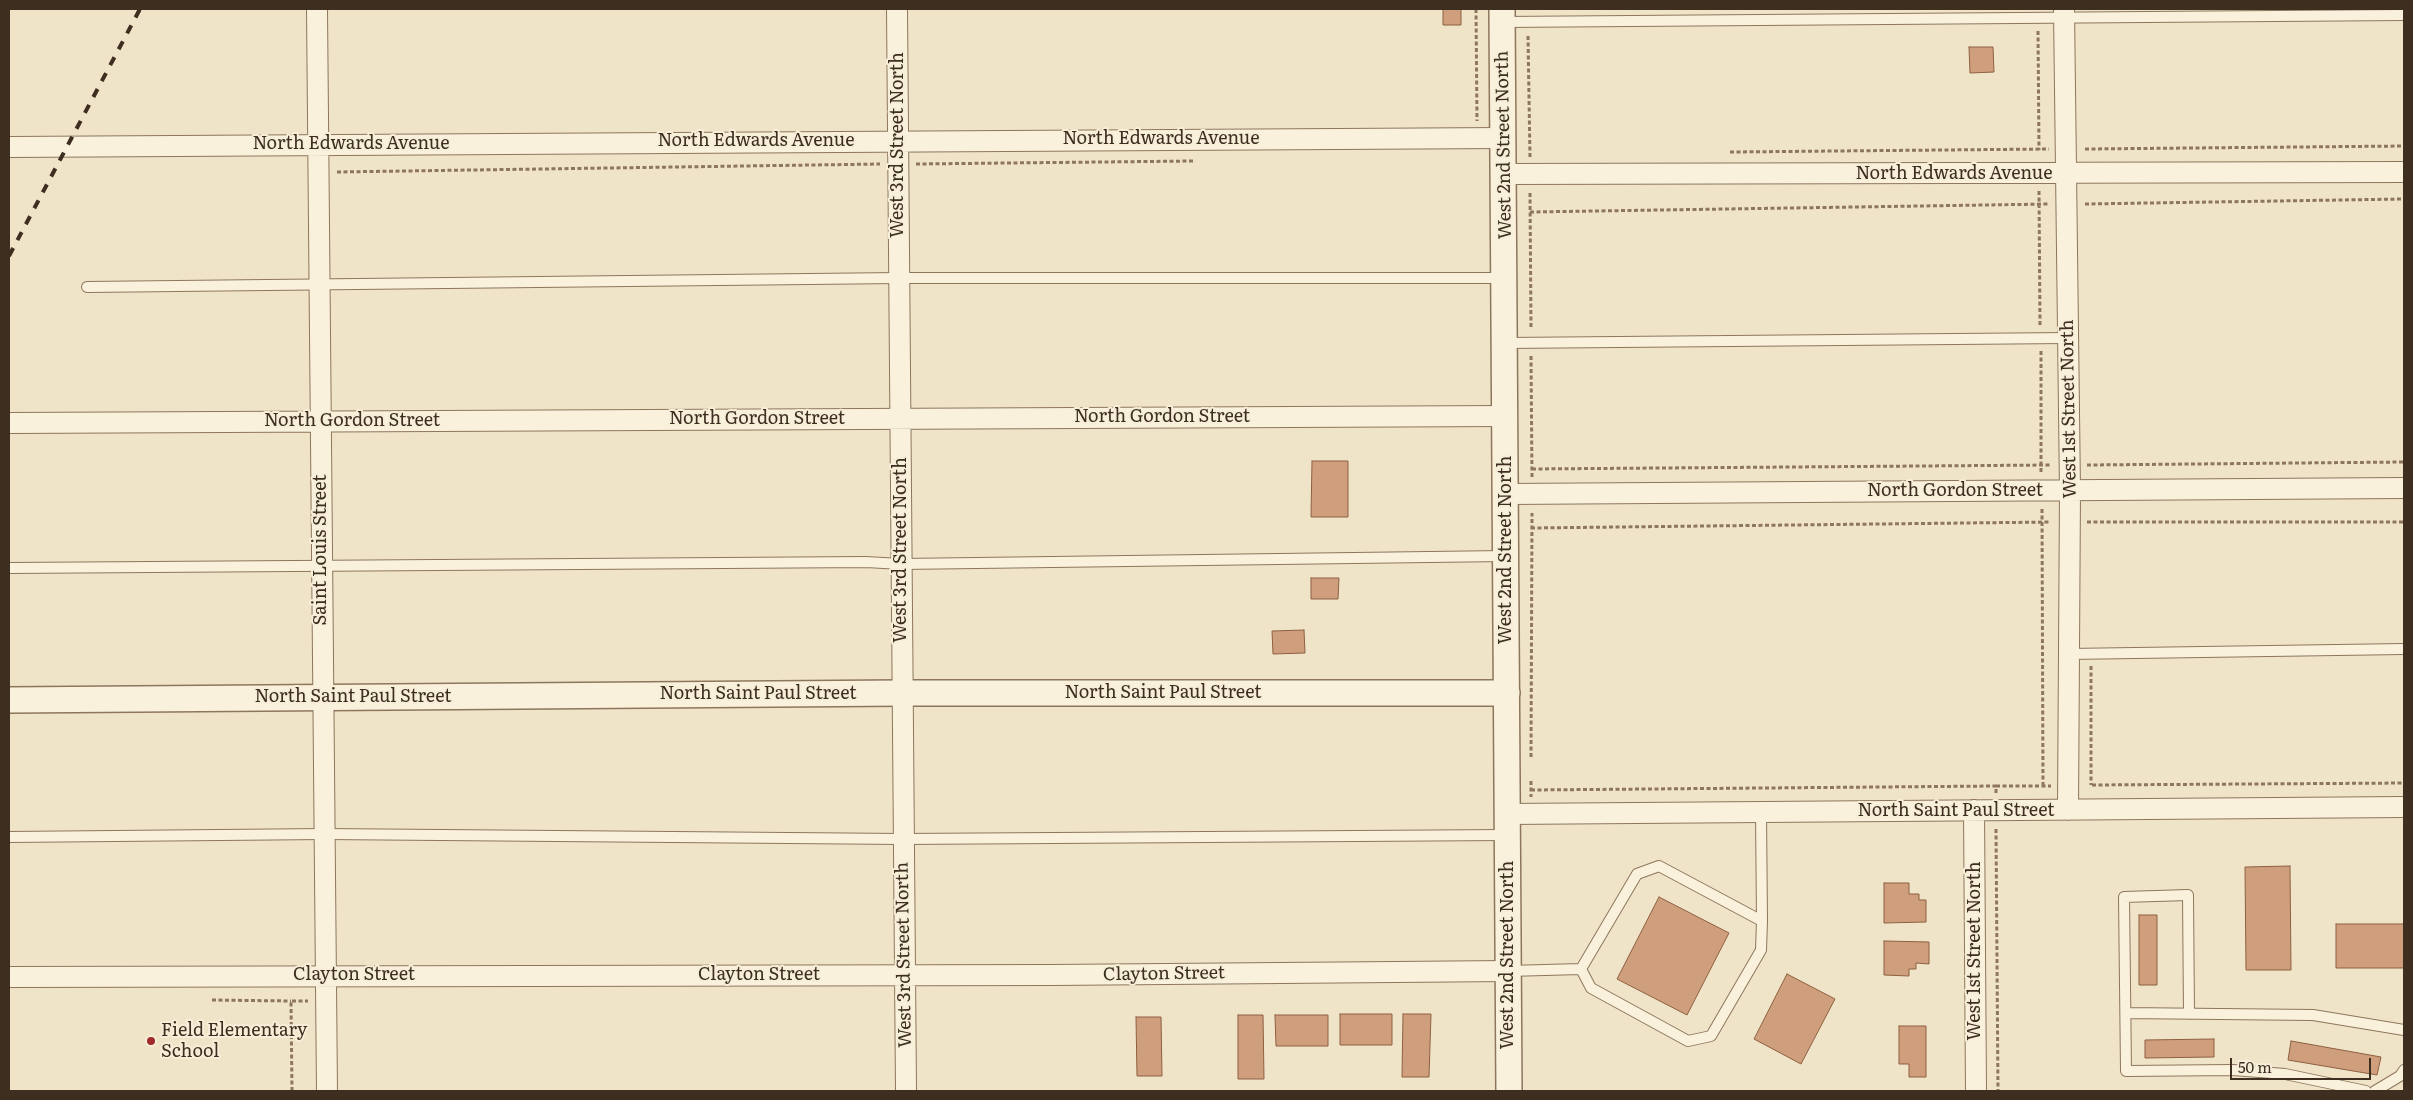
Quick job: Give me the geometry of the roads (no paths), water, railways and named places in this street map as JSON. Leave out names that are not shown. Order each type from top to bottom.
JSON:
[{"type":"street","name":"Saint Louis Street","points":[[317,9],[327,1091]]},
{"type":"street","name":"West 3rd Street North","points":[[897,9],[906,140],[899,278],[906,1091]]},
{"type":"street","name":"West 1st Street North","points":[[2064,13],[2070,465],[2068,810]]},
{"type":"street","name":"West 2nd Street North","points":[[1502,16],[1507,693],[1515,821],[1508,971],[1509,1091]]},
{"type":"street","name":"North Edwards Avenue","points":[[9,147],[906,140],[1504,138]]},
{"type":"street","name":"North Edwards Avenue","points":[[1504,174],[2404,172]]},
{"type":"street","name":"North Gordon Street","points":[[9,423],[1505,416]]},
{"type":"street","name":"North Gordon Street","points":[[1506,494],[2404,488]]},
{"type":"street","name":"North Saint Paul Street","points":[[9,700],[902,693],[1507,693]]},
{"type":"street","name":"North Saint Paul Street","points":[[1515,821],[1760,812],[2404,807]]},
{"type":"street","name":"West 1st Street North","points":[[1974,810],[1976,1091]]},
{"type":"street","name":"Clayton Street","points":[[9,977],[905,975],[1508,971]]},
{"type":"lane","points":[[1502,16],[1528,22],[2038,17],[2064,13],[2404,15]]},
{"type":"lane","points":[[87,287],[899,278],[1505,278]]},
{"type":"lane","points":[[1505,343],[2068,338]]},
{"type":"lane","points":[[9,568],[866,562],[901,564],[1506,556]]},
{"type":"lane","points":[[2068,654],[2404,650]]},
{"type":"lane","points":[[1580,969],[1591,988],[1688,1041],[1711,1036],[1761,950],[1760,812]]},
{"type":"lane","points":[[9,837],[325,834],[903,839],[1515,821]]},
{"type":"lane","points":[[1580,969],[1637,874],[1659,866],[1762,921]]},
{"type":"lane","points":[[2189,1014],[2188,895],[2124,897],[2126,1071],[2233,1070],[2285,1074],[2366,1091]]},
{"type":"lane","points":[[1508,971],[1580,969]]},
{"type":"lane","points":[[2126,1013],[2313,1015],[2404,1030]]},
{"type":"lane","points":[[2375,1091],[2400,1076],[2404,1070]]},
{"type":"railway","points":[[9,256],[140,9]]},
{"type":"place","name":"Field Elementary School","points":[[151,1041]]}]
